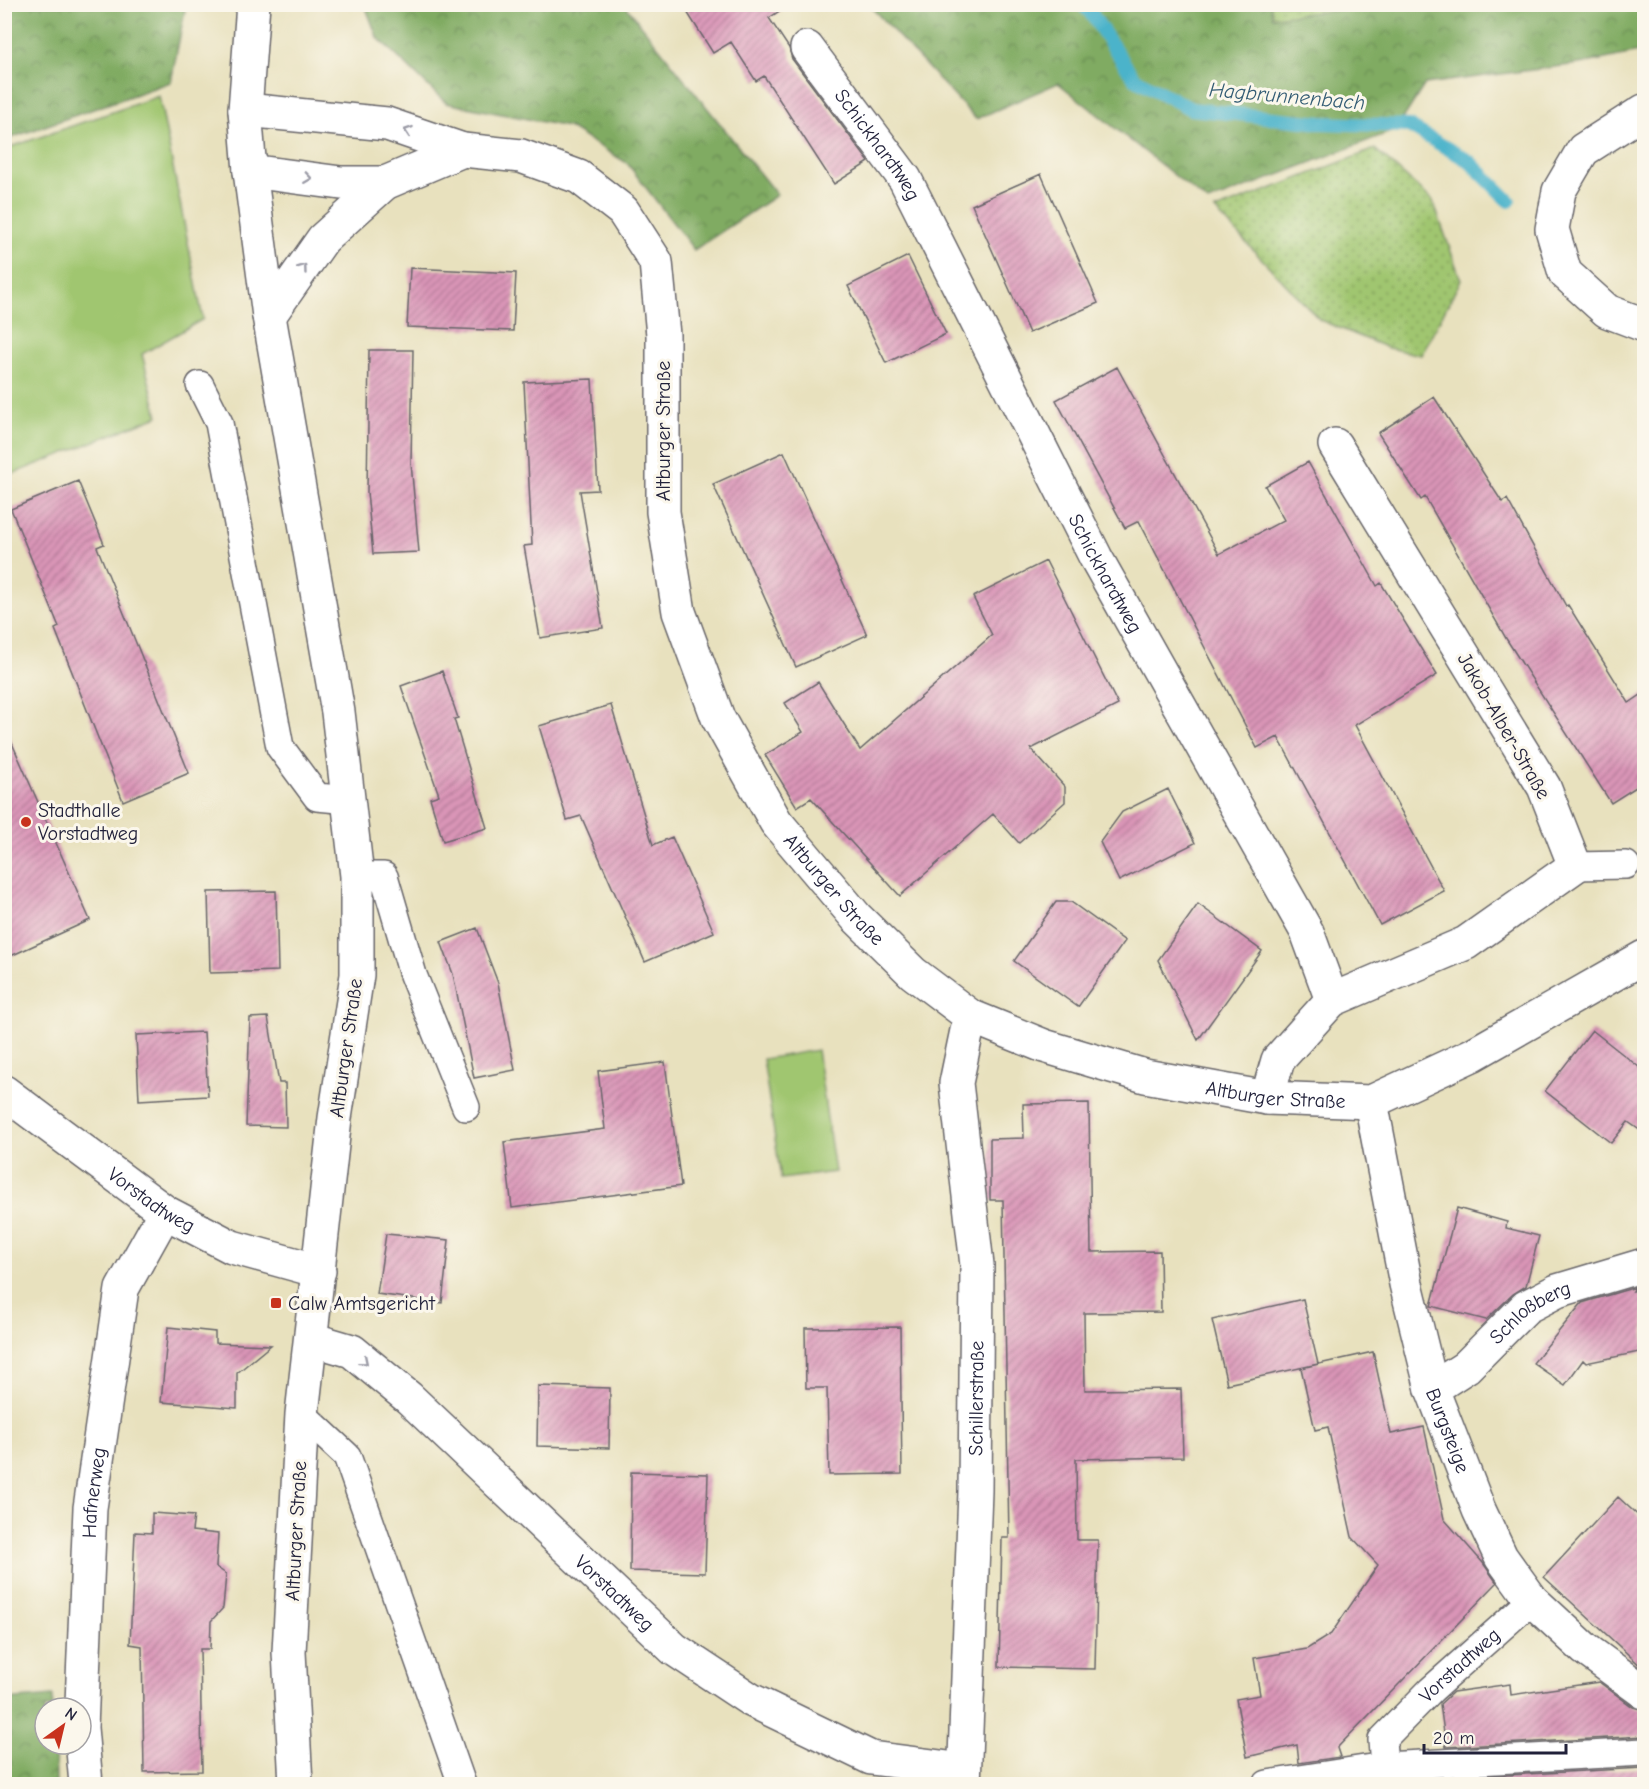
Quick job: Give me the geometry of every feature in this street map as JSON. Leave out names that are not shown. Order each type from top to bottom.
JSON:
[{"type":"street","points":[[245,110],[253,4]]},
{"type":"street","name":"Schickhardtweg","points":[[807,48],[905,179],[1096,558],[1307,932],[1332,1000]]},
{"type":"street","name":"Altburger Straße","points":[[296,1785],[289,1652],[302,1414],[335,1118],[357,975],[357,876],[350,800],[336,701],[269,316],[250,171],[245,110],[387,124],[463,150],[521,156],[579,177],[623,211],[656,262],[663,335],[663,512],[680,612],[718,718],[776,822],[856,917],[913,973],[970,1016],[1044,1046],[1145,1076],[1267,1098],[1371,1102],[1472,1055],[1644,957]]},
{"type":"street","points":[[1644,111],[1583,150],[1559,191],[1552,229],[1565,273],[1607,311],[1644,325]]},
{"type":"street","name":"Altburger Straße","points":[[269,316],[323,239],[385,183],[463,150]]},
{"type":"street","name":"Altburger Straße","points":[[250,171],[341,183],[385,183]]},
{"type":"street","name":"Jakob-Alber-Straße","points":[[1335,445],[1544,787],[1575,866]]},
{"type":"street","points":[[1267,1098],[1278,1060],[1332,1000],[1466,944],[1575,866]]},
{"type":"street","name":"Schillerstraße","points":[[964,1777],[975,1491],[977,1265],[956,1083],[970,1016]]},
{"type":"street","name":"Vorstadtweg","points":[[4,1092],[165,1212],[232,1248],[319,1271]]},
{"type":"street","name":"Burgsteige","points":[[1371,1102],[1406,1284],[1432,1389],[1479,1510],[1501,1557],[1532,1600],[1585,1649],[1644,1692]]},
{"type":"street","name":"Hafnerweg","points":[[86,1785],[81,1728],[92,1497],[122,1289],[165,1212]]},
{"type":"street","name":"Schloßberg","points":[[1432,1389],[1466,1367],[1526,1307],[1557,1291],[1644,1265]]},
{"type":"street","name":"Vorstadtweg","points":[[311,1339],[352,1351],[409,1398],[683,1655],[751,1700],[871,1758],[964,1777]]},
{"type":"lane","points":[[200,385],[219,423],[280,747],[317,797],[350,800]]},
{"type":"lane","points":[[1575,866],[1626,865]]},
{"type":"lane","points":[[357,876],[384,876],[413,975],[465,1107]]},
{"type":"lane","points":[[302,1414],[347,1456],[462,1785]]},
{"type":"lane","name":"Vorstadtweg","points":[[1384,1766],[1382,1740],[1431,1690],[1532,1600]]},
{"type":"lane","points":[[1267,1785],[1384,1766],[1644,1752]]},
{"type":"green space","points":[[1270,4],[1273,17],[1387,4],[1644,5],[1644,51],[1586,63],[1425,84],[1396,130],[1208,202],[1058,83],[976,119],[869,5]]},
{"type":"green space","points":[[1270,4],[1387,4],[1387,5],[1273,17]]},
{"type":"green space","points":[[4,5],[186,5],[171,82],[5,140]]},
{"type":"green space","points":[[365,5],[625,5],[777,195],[694,250],[627,163],[568,127],[446,103],[377,37]]},
{"type":"green space","points":[[159,96],[203,319],[142,354],[158,416],[5,477],[5,149]]},
{"type":"green space","points":[[1375,149],[1433,201],[1461,280],[1421,355],[1388,348],[1320,320],[1215,210]]},
{"type":"green space","points":[[817,1050],[835,1172],[781,1179],[763,1059]]},
{"type":"green space","points":[[33,1698],[33,1756],[55,1756],[56,1784],[5,1784],[5,1700]]},
{"type":"building","points":[[682,4],[790,4],[769,18],[789,48],[792,59],[869,162],[834,184],[764,76],[756,81],[731,42],[713,53]]},
{"type":"building","points":[[1041,174],[1098,303],[1029,333],[972,205]]},
{"type":"building","points":[[908,256],[946,334],[886,363],[848,286]]},
{"type":"building","points":[[410,268],[516,273],[513,331],[407,327]]},
{"type":"building","points":[[369,350],[413,350],[411,463],[419,552],[373,554],[367,492]]},
{"type":"building","points":[[1117,367],[1219,554],[1284,520],[1265,486],[1308,462],[1377,586],[1381,583],[1437,675],[1355,725],[1444,891],[1380,925],[1278,737],[1257,748],[1139,521],[1125,528],[1056,400]]},
{"type":"building","points":[[592,379],[598,490],[580,491],[603,628],[540,638],[524,546],[532,545],[524,382]]},
{"type":"building","points":[[1434,397],[1502,502],[1507,499],[1566,606],[1568,605],[1629,703],[1644,693],[1644,782],[1611,803],[1507,640],[1425,497],[1421,500],[1378,433]]},
{"type":"building","points":[[784,452],[867,635],[796,667],[713,484]]},
{"type":"building","points":[[78,481],[104,544],[97,547],[189,773],[123,801],[55,629],[59,627],[11,509]]},
{"type":"building","points":[[1046,561],[1118,705],[1031,749],[1065,787],[1065,802],[1019,843],[993,814],[900,896],[811,798],[797,807],[765,755],[803,732],[785,703],[818,682],[860,750],[992,635],[973,597]]},
{"type":"building","points":[[442,671],[458,718],[454,719],[487,828],[443,841],[430,798],[439,795],[401,686]]},
{"type":"building","points":[[611,705],[653,845],[672,837],[714,932],[645,962],[581,816],[567,820],[539,726]]},
{"type":"building","name":"Stadthalle Vorstadtweg","points":[[4,725],[90,920],[4,959]]},
{"type":"building","points":[[1168,789],[1195,843],[1119,881],[1100,842],[1122,812]]},
{"type":"building","points":[[276,891],[278,971],[210,973],[208,892]]},
{"type":"building","points":[[1056,902],[1071,902],[1125,941],[1078,1007],[1014,961]]},
{"type":"building","points":[[1198,904],[1262,951],[1198,1040],[1158,960]]},
{"type":"building","points":[[477,928],[498,983],[515,1070],[474,1078],[453,974],[441,942]]},
{"type":"building","points":[[268,1017],[279,1083],[285,1083],[286,1127],[246,1126],[250,1018]]},
{"type":"building","points":[[1592,1030],[1644,1071],[1644,1133],[1628,1122],[1611,1143],[1545,1091]]},
{"type":"building","points":[[204,1032],[208,1096],[139,1100],[136,1035]]},
{"type":"building","points":[[665,1062],[681,1186],[512,1208],[504,1142],[605,1129],[598,1071]]},
{"type":"building","points":[[1089,1103],[1091,1252],[1160,1251],[1161,1312],[1084,1313],[1085,1390],[1181,1389],[1183,1457],[1076,1459],[1077,1540],[1098,1540],[1095,1669],[999,1667],[1002,1538],[1009,1538],[1003,1200],[990,1200],[990,1139],[1024,1138],[1023,1104]]},
{"type":"building","points":[[1457,1208],[1507,1222],[1506,1228],[1539,1236],[1526,1286],[1513,1294],[1486,1320],[1431,1306]]},
{"type":"building","points":[[386,1234],[449,1240],[442,1303],[377,1294]]},
{"type":"building","points":[[1636,1287],[1633,1291],[1644,1289],[1644,1351],[1586,1363],[1583,1360],[1565,1385],[1533,1363],[1582,1303]]},
{"type":"building","points":[[1303,1299],[1318,1364],[1227,1384],[1212,1320]]},
{"type":"building","points":[[168,1327],[215,1332],[215,1343],[271,1345],[237,1373],[237,1408],[161,1402]]},
{"type":"building","points":[[900,1327],[902,1474],[829,1475],[827,1388],[806,1388],[805,1328]]},
{"type":"building","points":[[1373,1352],[1391,1434],[1424,1427],[1444,1519],[1483,1563],[1497,1583],[1337,1748],[1340,1757],[1299,1763],[1297,1745],[1247,1757],[1236,1699],[1260,1695],[1254,1658],[1307,1649],[1331,1634],[1378,1565],[1352,1537],[1328,1427],[1315,1430],[1301,1368]]},
{"type":"building","points":[[538,1386],[610,1388],[609,1448],[537,1446]]},
{"type":"building","points":[[631,1472],[708,1474],[705,1573],[630,1571]]},
{"type":"building","points":[[1618,1497],[1644,1521],[1644,1669],[1544,1577]]},
{"type":"building","points":[[152,1513],[194,1516],[192,1531],[218,1534],[216,1567],[226,1574],[223,1608],[211,1621],[210,1649],[200,1649],[202,1771],[144,1772],[142,1646],[130,1644],[135,1532],[152,1533]]},
{"type":"building","points":[[1599,1682],[1633,1707],[1644,1710],[1644,1736],[1446,1747],[1440,1704],[1453,1692],[1510,1684],[1511,1695]]},
{"type":"building","points":[[1644,1768],[1644,1785],[1451,1785],[1450,1778]]},
{"type":"waterway","name":"Hagbrunnenbach","points":[[1082,4],[1090,12],[1134,78],[1191,109],[1321,123],[1409,126],[1469,161],[1509,201]]},
{"type":"place","name":"Stadthalle Vorstadtweg","points":[[26,822]]},
{"type":"place","name":"Calw Amtsgericht","points":[[276,1303]]}]
